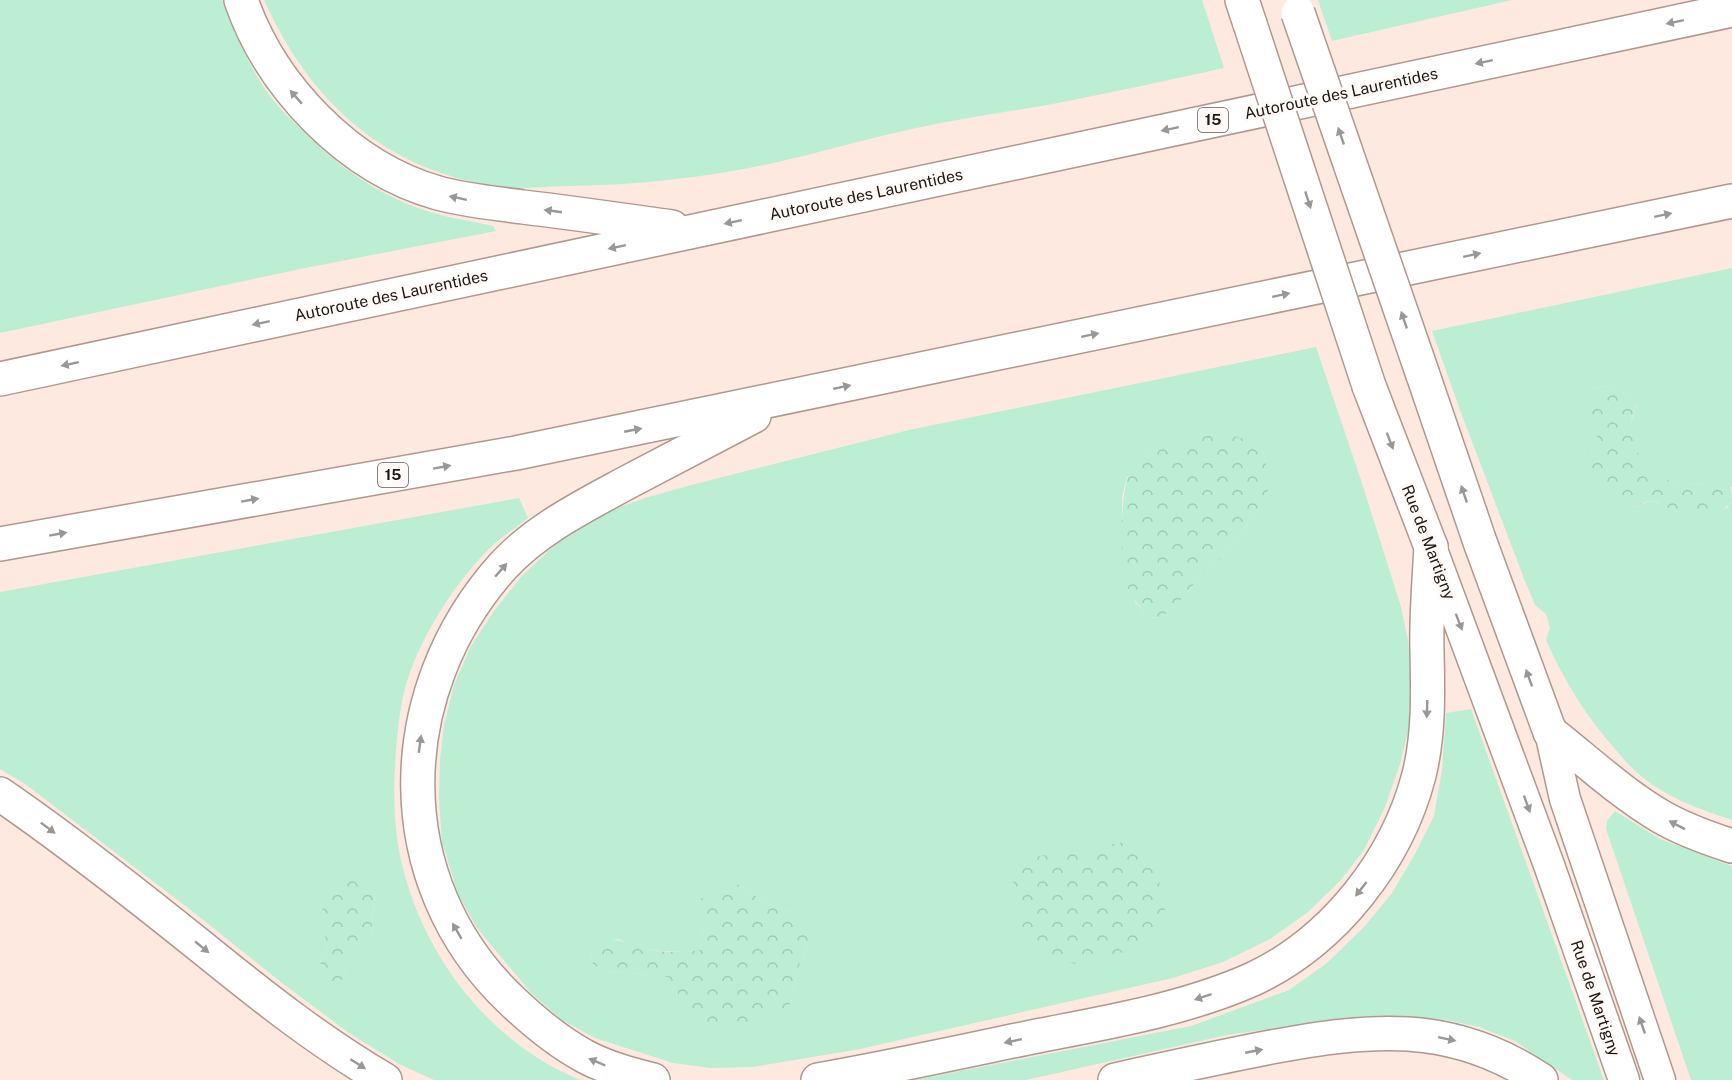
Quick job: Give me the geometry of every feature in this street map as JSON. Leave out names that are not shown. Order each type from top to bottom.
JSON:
[{"type":"main road","points":[[241,0],[264,50],[293,94],[341,140],[393,175],[425,189],[459,199],[694,230]]},
{"type":"main road","points":[[1296,7],[1480,542],[1550,732],[1613,783],[1660,816],[1684,829],[1732,846]]},
{"type":"main road","name":"Autoroute des Laurentides","points":[[0,379],[1732,10]]},
{"type":"main road","name":"Rue de Martigny","points":[[1246,12],[1369,386],[1431,547]]},
{"type":"main road","name":"15","points":[[0,544],[516,453],[1732,201]]},
{"type":"main road","points":[[653,1080],[610,1067],[563,1043],[540,1027],[504,994],[469,953],[442,905],[424,852],[420,828],[418,780],[423,728],[436,675],[458,626],[486,587],[513,557],[541,533],[588,503],[784,399]]},
{"type":"main road","points":[[818,1080],[1069,1030],[1198,999],[1254,978],[1279,964],[1324,930],[1346,908],[1383,858],[1398,832],[1419,774],[1427,716],[1426,651],[1431,547]]},
{"type":"main road","points":[[0,794],[101,867],[301,1026],[385,1080]]},
{"type":"main road","points":[[1114,1080],[1308,1041],[1365,1033],[1427,1035],[1470,1044],[1508,1059],[1541,1080]]},
{"type":"street","name":"Rue de Martigny","points":[[1431,547],[1549,866],[1624,1080]]},
{"type":"street","points":[[1550,732],[1565,799],[1660,1080]]},
{"type":"green space","points":[[0,0],[222,0],[245,53],[265,89],[311,139],[339,163],[370,185],[403,202],[439,215],[493,226],[496,231],[305,268],[0,333]]},
{"type":"green space","points":[[264,0],[1202,0],[1224,68],[1058,103],[926,126],[744,169],[670,180],[509,188],[460,179],[422,166],[388,148],[357,127],[329,101],[305,71],[283,37]]},
{"type":"green space","points":[[1318,0],[1512,0],[1332,41]]},
{"type":"green space","points":[[1732,268],[1732,487],[1730,485],[1685,484],[1652,474],[1644,467],[1631,433],[1638,400],[1610,386],[1591,389],[1585,406],[1631,508],[1650,501],[1659,503],[1677,513],[1727,508],[1732,502],[1732,820],[1673,797],[1651,784],[1627,763],[1604,737],[1576,697],[1546,640],[1550,628],[1546,614],[1535,605],[1523,576],[1432,331]]},
{"type":"green space","points":[[1316,347],[1401,607],[1408,640],[1411,684],[1409,727],[1400,764],[1385,807],[1364,850],[1340,881],[1308,912],[1270,939],[1223,962],[1173,978],[860,1049],[753,1067],[711,1068],[673,1063],[595,1038],[562,1020],[531,993],[477,928],[458,894],[442,842],[439,798],[444,725],[454,685],[471,646],[494,611],[521,577],[559,541],[601,514],[691,485],[909,430]],"holes":[[[1208,436],[1234,436],[1263,451],[1267,467],[1268,489],[1260,507],[1226,553],[1201,575],[1182,599],[1161,618],[1149,617],[1135,602],[1122,529],[1122,497],[1127,477],[1148,453]],[[742,885],[769,904],[802,914],[808,945],[798,969],[791,1003],[688,1012],[670,977],[610,971],[593,965],[589,947],[618,939],[635,946],[660,951],[701,950],[703,926],[699,901]]]},
{"type":"green space","points":[[1610,386],[1638,400],[1633,413],[1631,431],[1645,467],[1662,478],[1685,484],[1731,485],[1732,502],[1713,513],[1689,515],[1675,512],[1652,501],[1631,508],[1606,492],[1595,476],[1588,458],[1587,448],[1598,438],[1585,406],[1591,389]]},
{"type":"green space","points":[[1207,436],[1234,436],[1255,442],[1263,451],[1269,488],[1260,507],[1226,553],[1201,575],[1182,599],[1161,618],[1149,617],[1131,594],[1126,584],[1123,567],[1123,502],[1129,473],[1134,464],[1148,453]]},
{"type":"green space","points":[[519,498],[528,518],[491,547],[462,579],[423,642],[409,675],[402,703],[397,742],[394,781],[396,827],[400,857],[415,906],[429,938],[468,997],[519,1045],[548,1064],[580,1080],[434,1080],[399,1064],[349,1033],[25,784],[0,769],[0,592]],"holes":[[[375,891],[371,935],[349,961],[344,979],[320,962],[328,945]]]},
{"type":"green space","points":[[1471,709],[1604,1080],[1572,1080],[1515,1041],[1479,1027],[1446,1020],[1350,1017],[1227,1035],[1026,1080],[915,1080],[1191,1026],[1289,990],[1327,963],[1364,927],[1392,893],[1434,816],[1442,770],[1446,713]]},
{"type":"green space","points":[[1615,811],[1660,839],[1732,866],[1732,1080],[1691,1080],[1606,829],[1607,821]]},
{"type":"green space","points":[[1131,841],[1144,847],[1155,866],[1166,917],[1158,935],[1140,946],[1110,957],[1076,964],[1054,958],[1037,946],[1023,929],[1013,880],[1022,859]]},
{"type":"green space","points":[[351,881],[368,883],[375,891],[371,935],[349,961],[344,979],[335,982],[325,977],[320,962],[328,945],[320,921],[326,890]]},
{"type":"green space","points":[[723,884],[742,885],[769,904],[802,914],[811,929],[808,945],[798,969],[791,1003],[779,1011],[752,1025],[707,1029],[688,1012],[669,977],[610,971],[593,965],[589,947],[608,941],[616,940],[663,952],[701,950],[703,926],[698,901]]}]
